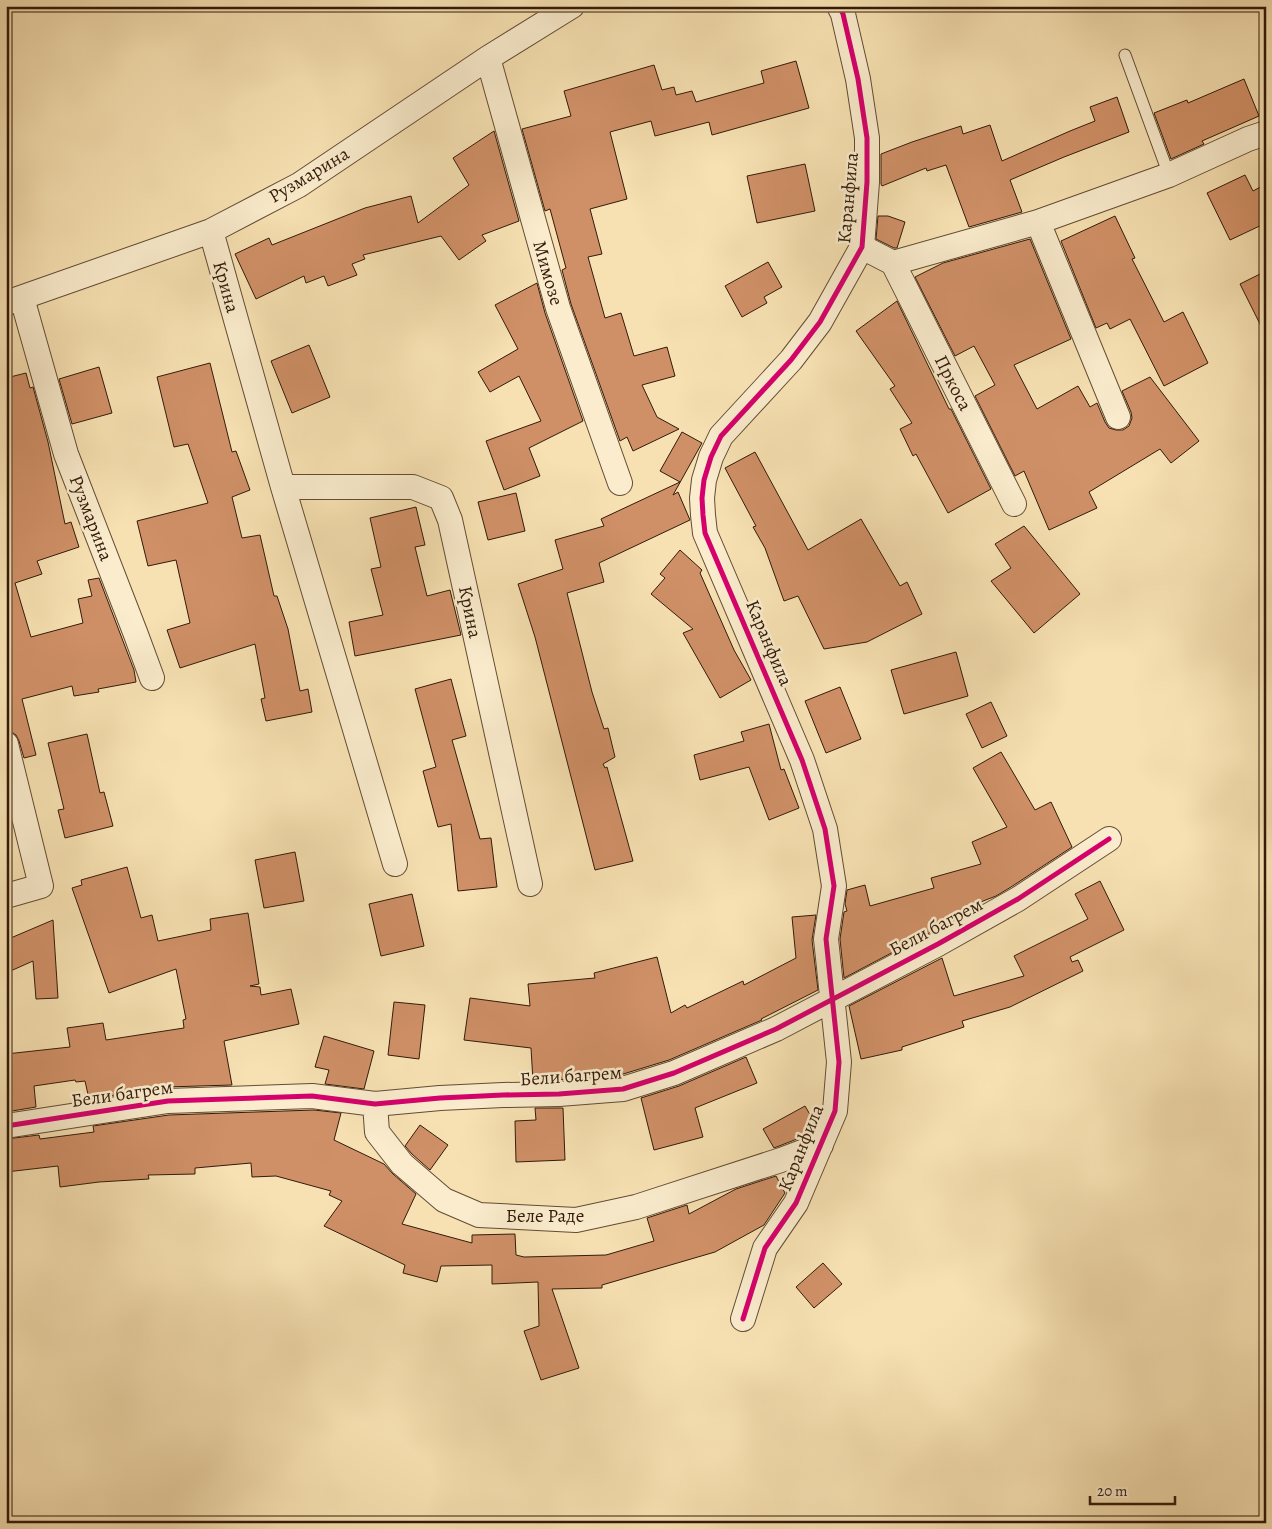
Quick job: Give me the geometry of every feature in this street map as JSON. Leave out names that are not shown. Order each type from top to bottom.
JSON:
[{"type":"street","name":"Рузмарина","points":[[152,678],[66,454],[14,300],[211,231],[299,184],[488,58],[572,6]]},
{"type":"street","name":"Каранфила","points":[[743,1319],[765,1248],[796,1203],[835,1111],[839,1062],[826,939],[834,886],[825,829],[802,760],[706,533],[702,498],[704,480],[711,458],[722,436],[790,360],[820,322],[862,247],[868,138],[858,80],[839,6]]},
{"type":"street","name":"Мимозе","points":[[488,58],[558,308],[620,483]]},
{"type":"street","points":[[862,247],[893,263],[1038,222],[1169,175],[1248,139],[1266,133]]},
{"type":"street","points":[[1038,222],[1118,417]]},
{"type":"street","name":"Крина","points":[[211,231],[282,487],[395,864]]},
{"type":"street","name":"Пркоса","points":[[893,263],[1014,504]]},
{"type":"street","name":"Крина","points":[[282,487],[413,487],[441,498],[450,520],[530,884]]},
{"type":"street","points":[[6,744],[41,886],[6,896]]},
{"type":"street","name":"Бели багрем","points":[[6,1126],[168,1100],[312,1096],[375,1104],[440,1098],[559,1094],[623,1089],[674,1073],[768,1033],[938,944],[1018,899],[1109,839]]},
{"type":"street","name":"Беле Раде","points":[[375,1104],[377,1132],[402,1164],[444,1200],[479,1215],[576,1220],[636,1207],[781,1160],[821,1145]]},
{"type":"lane","points":[[1125,55],[1169,175]]},
{"type":"building","points":[[796,61],[809,108],[712,135],[709,122],[655,136],[651,121],[610,132],[627,199],[590,209],[602,254],[588,257],[605,318],[621,313],[634,356],[667,347],[675,376],[642,385],[657,417],[679,429],[633,451],[627,437],[620,441],[571,304],[562,270],[566,268],[550,209],[545,211],[522,129],[571,116],[564,91],[654,65],[662,90],[674,87],[676,95],[692,91],[696,102],[764,83],[761,71]]},
{"type":"building","points":[[1244,79],[1259,116],[1202,141],[1204,144],[1171,159],[1154,113],[1187,100],[1188,103]]},
{"type":"building","points":[[1117,97],[1129,132],[1010,180],[1022,212],[969,227],[946,165],[927,171],[926,168],[882,186],[881,184],[881,154],[912,142],[961,126],[963,134],[990,125],[1002,161],[1095,121],[1090,107]]},
{"type":"building","points":[[494,131],[519,221],[482,235],[486,241],[459,260],[441,236],[363,255],[365,259],[352,264],[357,275],[328,286],[324,276],[306,283],[304,276],[256,299],[235,254],[269,238],[272,245],[365,208],[411,196],[418,223],[469,185],[453,158]]},
{"type":"building","points":[[805,164],[815,211],[757,223],[747,176]]},
{"type":"building","points":[[1245,175],[1253,191],[1266,184],[1266,223],[1230,240],[1207,193]]},
{"type":"building","points":[[878,216],[888,216],[905,222],[897,248],[876,239]]},
{"type":"building","points":[[1115,216],[1135,258],[1132,259],[1164,322],[1183,312],[1208,363],[1164,386],[1130,319],[1110,329],[1107,323],[1096,328],[1061,241]]},
{"type":"building","points":[[1030,239],[1071,339],[1014,365],[1037,409],[1078,386],[1090,407],[1097,403],[1109,428],[1123,430],[1129,426],[1132,418],[1122,391],[1150,377],[1199,441],[1171,463],[1160,449],[1089,492],[1097,508],[1049,530],[1024,471],[1015,476],[975,396],[995,385],[974,346],[955,356],[915,277],[943,263]]},
{"type":"building","points":[[768,262],[782,287],[764,297],[767,303],[742,317],[725,286]]},
{"type":"building","points":[[1266,271],[1266,336],[1240,284]]},
{"type":"building","points":[[537,283],[545,313],[583,421],[529,448],[540,476],[504,490],[486,441],[541,421],[519,376],[490,392],[478,372],[518,349],[495,305]]},
{"type":"building","points":[[897,301],[949,409],[951,409],[991,489],[948,513],[916,454],[913,456],[900,429],[912,423],[890,389],[895,386],[856,331]]},
{"type":"building","points":[[309,345],[330,397],[292,413],[271,361]]},
{"type":"building","points":[[210,363],[232,452],[236,451],[250,490],[232,497],[242,538],[260,535],[274,596],[277,596],[288,629],[300,691],[308,689],[312,712],[266,721],[261,699],[265,698],[255,644],[180,668],[167,630],[190,623],[176,560],[148,566],[137,521],[208,503],[188,444],[174,447],[157,377]]},
{"type":"building","points":[[99,367],[112,413],[72,424],[59,379]]},
{"type":"building","points":[[26,373],[30,388],[33,387],[48,442],[65,524],[71,522],[79,547],[37,561],[42,574],[15,583],[31,637],[83,623],[78,599],[92,596],[88,580],[99,578],[134,670],[136,682],[98,689],[99,692],[74,696],[72,686],[22,699],[36,755],[24,758],[16,735],[6,731],[6,378]]},
{"type":"building","points":[[682,432],[702,443],[673,495],[678,492],[690,520],[599,563],[604,582],[567,593],[592,692],[604,729],[608,728],[615,757],[603,764],[605,768],[607,767],[633,861],[595,870],[535,637],[518,584],[563,569],[555,540],[604,526],[601,519],[680,482],[660,471]]},
{"type":"building","points":[[755,452],[808,550],[861,519],[900,586],[907,582],[922,614],[867,642],[824,649],[798,596],[784,601],[765,548],[753,527],[756,526],[725,468]]},
{"type":"building","points":[[516,493],[525,531],[488,540],[478,502]]},
{"type":"building","points":[[416,507],[425,545],[415,547],[427,596],[450,590],[461,635],[355,656],[349,622],[383,615],[371,569],[381,567],[370,518]]},
{"type":"building","points":[[1024,526],[1080,594],[1034,633],[991,581],[1011,568],[995,544]]},
{"type":"building","points":[[680,550],[702,570],[700,573],[734,650],[751,680],[720,698],[683,633],[693,629],[651,594],[665,578],[660,574]]},
{"type":"building","points":[[956,652],[968,696],[904,714],[891,670]]},
{"type":"building","points":[[451,679],[466,736],[452,740],[480,839],[491,838],[497,887],[458,891],[451,824],[438,827],[423,771],[436,767],[415,689]]},
{"type":"building","points":[[840,687],[861,739],[826,753],[805,701]]},
{"type":"building","points":[[991,702],[1007,736],[982,748],[966,714]]},
{"type":"building","points":[[769,724],[781,770],[784,769],[799,808],[769,820],[749,767],[700,780],[694,755],[744,741],[741,732]]},
{"type":"building","points":[[87,734],[100,793],[104,792],[113,826],[65,838],[58,810],[64,809],[48,743]]},
{"type":"building","points":[[1001,752],[1035,810],[1051,802],[1072,847],[996,896],[978,903],[978,905],[931,932],[844,978],[840,939],[844,912],[847,911],[845,904],[847,890],[865,885],[870,906],[934,888],[931,878],[981,864],[972,842],[1007,827],[973,768]]},
{"type":"building","points":[[295,852],[304,901],[264,908],[255,860]]},
{"type":"building","points":[[127,867],[141,918],[152,915],[158,941],[211,930],[210,919],[248,913],[259,984],[250,986],[260,987],[261,995],[291,989],[299,1024],[224,1041],[232,1085],[166,1087],[89,1099],[85,1081],[76,1082],[75,1080],[34,1086],[36,1107],[6,1112],[6,1054],[70,1047],[67,1028],[103,1023],[106,1040],[184,1028],[183,1020],[186,1019],[176,969],[109,993],[72,888],[82,885],[81,880]]},
{"type":"building","points":[[1100,881],[1124,930],[1070,957],[1072,962],[1078,960],[1083,971],[1010,1007],[962,1021],[964,1027],[902,1047],[902,1050],[861,1059],[849,1006],[942,958],[954,996],[1024,976],[1014,956],[1088,919],[1075,894]]},
{"type":"building","points":[[412,894],[424,946],[381,956],[369,904]]},
{"type":"building","points":[[816,915],[812,940],[818,990],[762,1020],[669,1060],[620,1075],[533,1081],[531,1048],[464,1040],[470,998],[530,1006],[528,984],[595,978],[594,973],[657,957],[671,1013],[685,1005],[687,1008],[743,981],[744,985],[796,958],[792,917]]},
{"type":"building","points":[[53,920],[58,998],[36,999],[33,961],[6,973],[6,940]]},
{"type":"building","points":[[394,1002],[425,1005],[419,1059],[388,1055]]},
{"type":"building","points":[[324,1036],[374,1051],[364,1089],[325,1084],[329,1070],[315,1067]]},
{"type":"building","points":[[746,1057],[757,1083],[695,1108],[703,1137],[654,1150],[641,1098],[679,1086]]},
{"type":"building","points":[[805,1106],[815,1123],[811,1132],[774,1148],[763,1129]]},
{"type":"building","points":[[535,1108],[563,1108],[565,1160],[516,1162],[515,1121],[536,1120]]},
{"type":"building","points":[[314,1110],[341,1113],[334,1140],[384,1164],[416,1194],[402,1224],[472,1243],[472,1235],[515,1234],[516,1255],[524,1257],[606,1255],[654,1241],[647,1218],[687,1205],[689,1214],[736,1189],[776,1176],[785,1193],[764,1225],[715,1252],[602,1285],[602,1288],[552,1289],[579,1368],[541,1380],[524,1331],[539,1326],[538,1282],[492,1284],[492,1265],[441,1266],[437,1282],[403,1273],[405,1265],[324,1226],[342,1201],[329,1195],[331,1191],[276,1176],[252,1177],[251,1163],[195,1168],[195,1174],[148,1175],[149,1179],[60,1187],[58,1166],[6,1172],[6,1139],[39,1135],[40,1139],[94,1132],[93,1126],[169,1115]]},
{"type":"building","points":[[420,1125],[448,1145],[430,1170],[405,1146]]},
{"type":"building","points":[[823,1263],[842,1284],[814,1308],[796,1287]]},
{"type":"cycle path","points":[[743,1319],[765,1248],[796,1203],[835,1111],[839,1062],[826,939],[834,886],[825,829],[802,760],[705,533],[702,498],[704,480],[711,457],[721,436],[791,360],[820,322],[862,247],[867,182],[867,138],[858,79],[843,14],[839,6]]},
{"type":"cycle path","points":[[6,1126],[168,1101],[312,1096],[375,1104],[440,1098],[559,1094],[623,1089],[674,1073],[776,1029],[938,944],[1018,899],[1109,839]]}]
